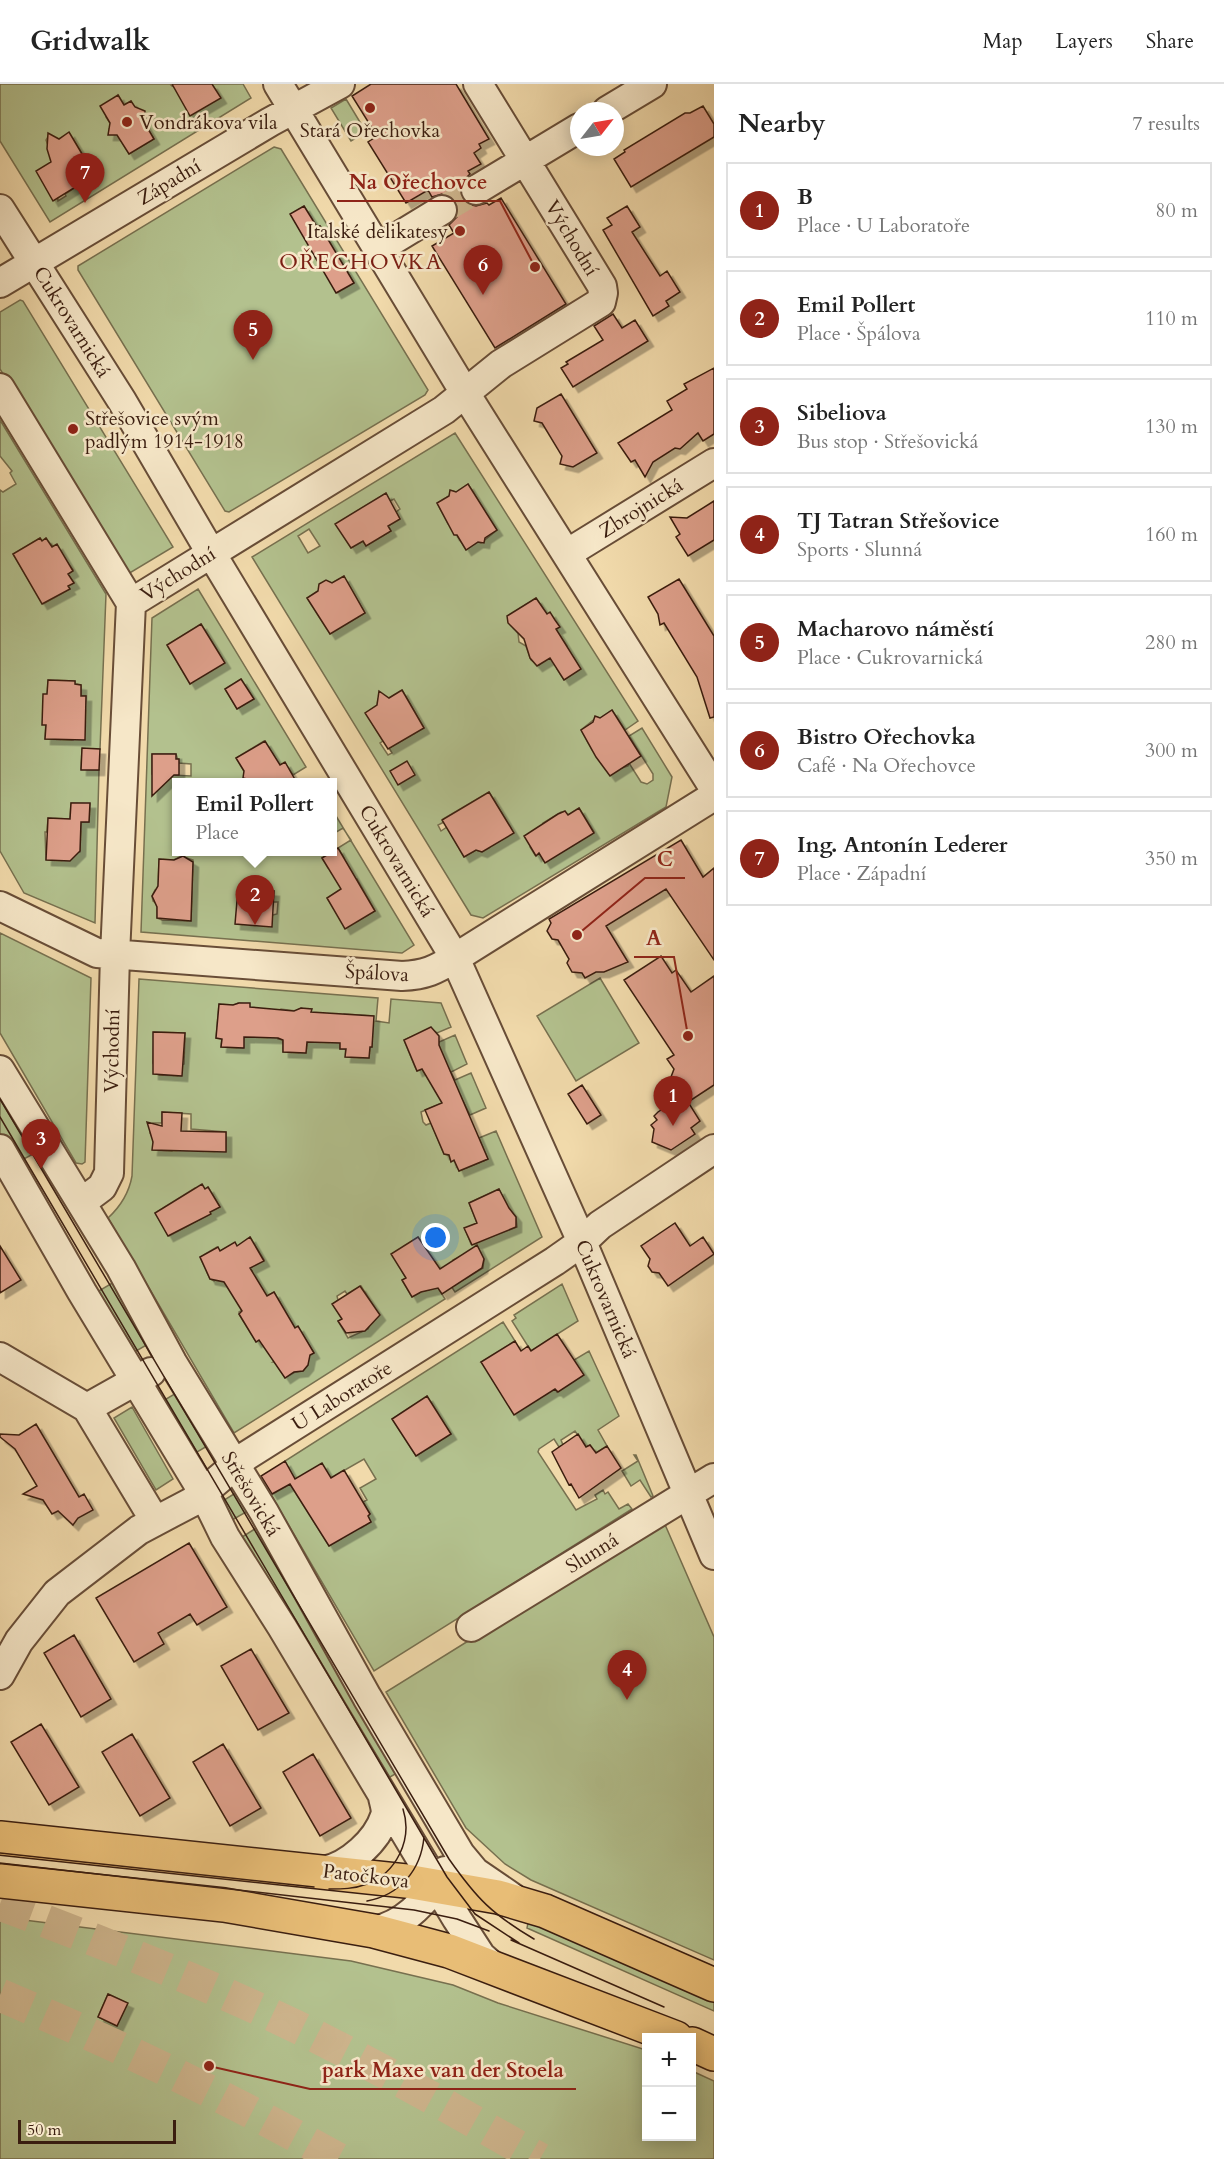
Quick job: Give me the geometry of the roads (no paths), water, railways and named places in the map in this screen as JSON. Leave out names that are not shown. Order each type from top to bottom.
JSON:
[{"type":"main road","name":"Patočkova","points":[[0,1838],[324,1871],[436,1885],[520,1903],[545,1911],[714,1985]]},
{"type":"main road","points":[[0,1881],[224,1905],[374,1931],[449,1951],[665,2033]]},
{"type":"main road","points":[[696,2046],[714,2054]]},
{"type":"street","points":[[278,84],[465,393],[714,788]]},
{"type":"street","name":"Západní","points":[[0,283],[293,109],[340,84]]},
{"type":"street","points":[[478,84],[524,160]]},
{"type":"street","points":[[622,102],[652,84]]},
{"type":"street","points":[[476,190],[570,133]]},
{"type":"street","name":"Východní","points":[[81,1202],[102,1187],[109,1173],[115,955],[131,603],[444,410],[501,364],[602,302],[602,286],[524,160]]},
{"type":"street","name":"Cukrovarnická","points":[[0,209],[122,401],[455,958],[582,1242],[714,1555]]},
{"type":"street","points":[[378,249],[442,210]]},
{"type":"street","points":[[0,388],[131,603]]},
{"type":"street","name":"Zbrojnická","points":[[568,554],[714,463]]},
{"type":"street","name":"Špálova","points":[[0,906],[97,953],[402,976],[431,973],[714,796]]},
{"type":"street","name":"Střešovická","points":[[0,1070],[121,1268],[172,1362],[264,1512],[296,1573],[444,1829],[475,1872],[499,1891],[520,1903]]},
{"type":"street","name":"Střešovická","points":[[0,1149],[82,1292],[203,1492],[225,1537],[282,1627],[476,1949],[496,1969]]},
{"type":"street","name":"U Laboratoře","points":[[0,1675],[19,1641],[57,1593],[139,1530],[192,1502],[246,1456],[555,1261],[582,1242],[600,1225],[714,1149]]},
{"type":"street","points":[[0,1357],[87,1408],[154,1521]]},
{"type":"street","points":[[87,1408],[172,1362]]},
{"type":"street","name":"Slunná","points":[[471,1627],[714,1478]]},
{"type":"street","points":[[324,1871],[345,1864],[369,1843],[385,1816],[383,1797]]},
{"type":"street","points":[[374,1931],[389,1927],[404,1918],[436,1885],[446,1869],[450,1855],[444,1829]]},
{"type":"tunnel","points":[[442,210],[476,190]]},
{"type":"tunnel","points":[[0,1904],[149,1962],[295,2026],[388,2074],[540,2159]]},
{"type":"tunnel","points":[[0,1995],[172,2072],[338,2159]]},
{"type":"tram line","points":[[0,1099],[449,1859],[486,1905],[534,1939]]},
{"type":"tram line","points":[[0,1117],[447,1877],[475,1914],[519,1943]]},
{"type":"tram line","points":[[329,1889],[362,1886],[377,1879],[394,1864],[400,1854],[406,1832],[403,1809]]},
{"type":"tram line","points":[[367,1901],[389,1893],[407,1879],[418,1860],[424,1837]]},
{"type":"tram line","points":[[0,1853],[314,1887]]},
{"type":"tram line","points":[[0,1863],[414,1910],[457,1919],[489,1931]]},
{"type":"tram line","points":[[511,1940],[664,2007]]},
{"type":"place","name":"Stará Ořechovka","points":[[370,108]]},
{"type":"place","name":"Vondrákova vila","points":[[127,122]]},
{"type":"place","name":"Ing. Antonín Lederer","points":[[85,203]]},
{"type":"place","name":"Italské delikatesy","points":[[460,231]]},
{"type":"place","name":"Na Ořechovce","points":[[535,267]]},
{"type":"place","name":"Bistro Ořechovka","points":[[483,295]]},
{"type":"place","name":"Macharovo náměstí","points":[[253,360]]},
{"type":"place","name":"Střešovice svým padlým 1914-1918","points":[[73,429]]},
{"type":"place","name":"Emil Pollert","points":[[255,925]]},
{"type":"place","name":"C","points":[[577,935]]},
{"type":"place","name":"A","points":[[688,1036]]},
{"type":"place","name":"B","points":[[673,1126]]},
{"type":"place","name":"Sibeliova","points":[[41,1169]]},
{"type":"place","name":"TJ Tatran Střešovice","points":[[627,1700]]},
{"type":"place","name":"park Maxe van der Stoela","points":[[209,2066]]},
{"type":"district","name":"OŘECHOVKA","points":[[361,262]]}]
